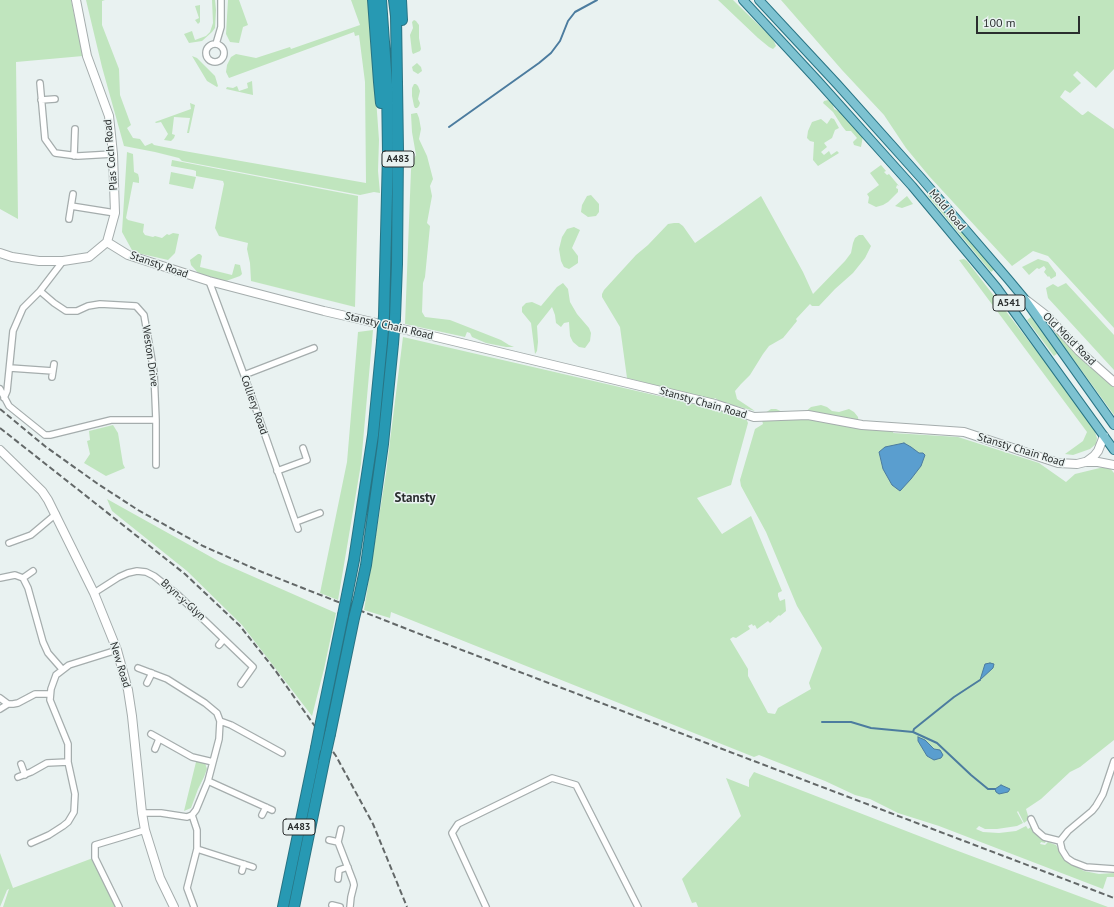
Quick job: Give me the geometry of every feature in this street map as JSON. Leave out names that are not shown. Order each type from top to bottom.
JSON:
[{"type":"highway","name":"A483","points":[[373,0],[378,82],[388,153]]},
{"type":"highway","name":"A483","points":[[283,907],[354,560],[372,435],[384,316],[388,153],[381,0]]},
{"type":"highway","name":"A483","points":[[294,907],[366,565],[383,444],[393,344],[397,264],[398,164],[396,16],[394,0]]},
{"type":"highway","name":"A483","points":[[398,164],[403,97],[401,0]]},
{"type":"main road","name":"Mold Road","points":[[743,0],[912,186],[997,288],[1114,450]]},
{"type":"main road","name":"Mold Road","points":[[759,0],[922,178],[1023,297],[1114,425]]},
{"type":"street","name":"Plas Coch Road","points":[[76,0],[87,56],[108,116],[114,154],[115,213],[107,242]]},
{"type":"street","points":[[216,44],[221,27],[221,0]]},
{"type":"street","points":[[40,83],[44,139],[55,153],[74,156],[114,154]]},
{"type":"street","points":[[41,100],[55,99]]},
{"type":"street","points":[[74,156],[75,129]]},
{"type":"street","points":[[69,219],[73,194]]},
{"type":"street","points":[[71,206],[115,213]]},
{"type":"street","points":[[0,253],[39,262],[63,261],[89,257],[107,242]]},
{"type":"street","name":"Stansty Road","points":[[107,242],[128,255],[209,281],[324,311]]},
{"type":"street","points":[[4,398],[7,391],[13,331],[23,308],[40,291],[63,261]]},
{"type":"street","name":"Colliery Road","points":[[209,281],[298,529]]},
{"type":"street","name":"Weston Drive","points":[[40,291],[66,311],[77,311],[88,306],[100,304],[136,306],[144,314],[154,372],[156,465]]},
{"type":"street","name":"Old Mold Road","points":[[1023,297],[1048,317],[1079,351],[1114,382]]},
{"type":"street","name":"Stansty Chain Road","points":[[324,311],[708,402],[754,417],[808,415],[862,425],[964,432],[1058,463],[1077,464],[1085,462],[1098,462],[1114,465]]},
{"type":"street","points":[[244,375],[314,348]]},
{"type":"street","points":[[10,368],[52,374],[54,364]]},
{"type":"street","points":[[0,389],[9,406],[45,435],[111,420],[156,420]]},
{"type":"street","points":[[1085,462],[1094,456],[1098,451],[1104,436]]},
{"type":"street","points":[[277,471],[307,460],[303,448]]},
{"type":"street","name":"New Road","points":[[0,450],[42,491],[56,514],[94,593],[117,650],[128,690],[145,830],[160,878],[174,907]]},
{"type":"street","points":[[296,522],[320,513]]},
{"type":"street","points":[[9,543],[31,535],[56,514]]},
{"type":"street","points":[[23,578],[33,571]]},
{"type":"street","name":"Bryn-y-Glyn","points":[[94,593],[128,573],[137,571],[146,572],[154,576],[162,581],[253,667],[242,684]]},
{"type":"street","points":[[0,578],[15,575],[23,578],[28,588],[43,642],[51,657],[62,669]]},
{"type":"street","points":[[219,645],[224,639]]},
{"type":"street","points":[[31,843],[58,830],[68,822],[74,806],[75,794],[68,762],[68,744],[61,724],[52,706],[50,694],[56,676],[62,669],[69,665],[117,650]]},
{"type":"street","points":[[138,668],[167,679],[205,702],[217,714],[220,721],[219,738],[208,781],[196,810],[192,815],[187,817],[161,813],[142,813]]},
{"type":"street","points":[[147,683],[152,673]]},
{"type":"street","points":[[0,709],[8,704],[18,703],[35,694],[50,694]]},
{"type":"street","points":[[0,698],[8,704]]},
{"type":"street","points":[[220,721],[231,725],[282,754]]},
{"type":"street","points":[[151,734],[192,757],[213,762]]},
{"type":"street","points":[[155,749],[159,739]]},
{"type":"street","points":[[1060,841],[1068,831],[1096,806],[1103,794],[1114,761]]},
{"type":"street","points":[[18,777],[25,775],[47,763],[68,762]]},
{"type":"street","points":[[21,764],[25,775]]},
{"type":"street","points":[[486,907],[452,833],[458,824],[552,778],[576,785],[638,907]]},
{"type":"street","points":[[208,781],[272,810]]},
{"type":"street","points":[[262,816],[266,807]]},
{"type":"street","points":[[192,815],[197,830],[197,849],[187,888],[194,907]]},
{"type":"street","points":[[1031,819],[1036,830],[1044,837],[1060,841]]},
{"type":"street","points":[[119,907],[95,858],[95,845],[145,830]]},
{"type":"street","points":[[341,830],[338,842],[354,885],[350,907]]},
{"type":"street","points":[[329,840],[338,842]]},
{"type":"street","points":[[1060,841],[1062,850],[1067,858],[1073,862],[1086,867],[1114,869]]},
{"type":"street","points":[[197,849],[254,867]]},
{"type":"street","points":[[242,871],[244,864]]},
{"type":"street","points":[[338,879],[339,870],[348,867]]},
{"type":"street","points":[[332,906],[340,907]]},
{"type":"green space","points":[[0,0],[71,0],[83,56],[16,62],[18,219],[0,209]]},
{"type":"green space","points":[[86,0],[105,0],[102,1],[102,25],[119,69],[120,95],[131,125],[127,128],[133,138],[140,139],[145,146],[152,143],[154,145],[184,151],[366,183],[365,82],[359,35],[355,36],[354,32],[229,78],[226,72],[227,65],[231,57],[236,54],[256,58],[290,47],[291,49],[360,25],[351,0],[369,0],[379,140],[378,171],[380,193],[374,192],[360,195],[182,161],[179,158],[124,146],[102,67]]},
{"type":"green space","points":[[212,0],[215,0],[215,28],[202,41],[189,43],[184,34],[192,31],[195,40],[206,36],[210,32],[213,23]]},
{"type":"green space","points":[[228,0],[239,0],[248,25],[243,27],[239,43],[230,42],[226,34]]},
{"type":"green space","points":[[718,0],[733,0],[773,39],[776,46],[773,49],[769,47]]},
{"type":"green space","points":[[781,0],[1114,0],[1114,69],[1096,88],[1077,71],[1073,75],[1081,83],[1070,93],[1065,90],[1060,97],[1082,115],[1088,111],[1114,129],[1114,328],[1048,256],[1033,251],[1012,266],[929,176],[906,148],[884,115],[842,70]]},
{"type":"green space","points":[[200,5],[200,22],[198,24],[195,20],[199,18],[195,6]]},
{"type":"green space","points":[[414,20],[419,25],[421,49],[413,54],[410,35],[413,28],[412,22]]},
{"type":"green space","points":[[192,56],[197,58],[215,76],[217,87],[207,81]]},
{"type":"green space","points":[[417,63],[421,67],[422,71],[418,74],[413,71],[412,67]]},
{"type":"green space","points":[[252,81],[253,95],[226,89],[227,87],[233,88],[237,86],[239,91],[248,88],[247,83]]},
{"type":"green space","points":[[414,84],[418,86],[420,91],[418,99],[420,103],[417,108],[414,106],[412,96],[412,88]]},
{"type":"green space","points":[[828,100],[832,102],[834,109],[842,113],[863,136],[861,147],[854,145],[853,142],[857,138],[851,131],[846,131],[833,112],[823,103],[824,101]]},
{"type":"green space","points":[[190,103],[195,105],[189,133],[187,133],[190,118],[174,117],[172,134],[175,135],[174,138],[171,141],[164,140],[168,134],[161,122],[155,122],[191,109]]},
{"type":"green space","points":[[417,113],[421,129],[419,139],[427,156],[433,179],[430,186],[432,196],[427,223],[430,226],[425,277],[423,283],[422,312],[425,317],[450,320],[501,340],[514,347],[486,343],[472,337],[470,333],[467,332],[465,337],[405,324],[411,170],[413,160],[416,155],[411,114]]},
{"type":"green space","points":[[831,118],[834,119],[839,128],[835,130],[832,138],[824,143],[827,147],[821,152],[824,155],[829,151],[831,155],[837,151],[839,153],[818,166],[813,160],[814,142],[807,138],[808,131],[812,122],[821,119],[827,124]]},
{"type":"green space","points":[[127,152],[133,154],[134,172],[138,174],[139,183],[133,182],[126,218],[128,220],[144,224],[143,232],[145,235],[162,238],[167,234],[179,234],[175,253],[168,260],[133,252],[122,232]]},
{"type":"green space","points":[[172,160],[358,196],[355,307],[251,281],[250,263],[247,249],[248,243],[219,236],[215,228],[224,184],[223,181],[196,176],[196,171],[171,166]]},
{"type":"green space","points":[[881,165],[886,171],[884,172],[887,175],[889,174],[899,186],[897,185],[896,188],[898,189],[898,192],[888,202],[876,207],[868,203],[869,197],[867,194],[879,185],[870,173]]},
{"type":"green space","points":[[171,172],[196,177],[193,189],[169,184]]},
{"type":"green space","points":[[926,188],[995,269],[991,272],[928,196]]},
{"type":"green space","points":[[591,195],[599,204],[599,212],[596,216],[588,217],[581,212],[582,205],[587,196]]},
{"type":"green space","points":[[761,196],[803,272],[813,294],[851,253],[855,238],[859,235],[863,235],[871,246],[865,258],[853,273],[819,306],[812,306],[810,304],[796,319],[797,321],[783,338],[769,346],[750,375],[735,391],[737,399],[755,411],[721,402],[715,398],[713,400],[627,378],[620,327],[602,297],[604,290],[636,255],[668,224],[679,223],[683,226],[695,243]]},
{"type":"green space","points":[[907,196],[913,204],[902,208],[895,206]]},
{"type":"green space","points":[[574,227],[580,230],[572,248],[578,256],[578,263],[569,269],[564,267],[561,261],[559,249],[562,237],[567,229]]},
{"type":"green space","points":[[198,254],[202,256],[200,267],[232,275],[235,264],[240,265],[242,274],[226,281],[200,275],[191,265],[190,260]]},
{"type":"green space","points":[[964,259],[1042,358],[1094,429],[1097,438],[1096,444],[1090,449],[1073,455],[1065,454],[1083,441],[1087,432],[959,260]]},
{"type":"green space","points":[[1038,259],[1048,262],[1056,273],[1056,276],[1051,279],[1049,276],[1048,277],[1044,272],[1046,269],[1044,266],[1039,269],[1037,268],[1029,275],[1022,267]]},
{"type":"green space","points":[[563,283],[568,289],[570,302],[577,314],[589,328],[591,333],[590,341],[585,348],[579,347],[573,342],[570,336],[569,322],[564,323],[561,327],[556,323],[552,307],[537,326],[538,342],[537,351],[535,354],[531,323],[522,312],[522,307],[526,303],[532,302],[541,306],[557,287]]},
{"type":"green space","points":[[1066,283],[1114,335],[1114,370],[1048,298],[1046,288],[1053,284],[1058,287]]},
{"type":"green space","points":[[1031,317],[1058,353],[1054,356],[1027,320]]},
{"type":"green space","points":[[373,330],[361,464],[338,600],[320,593],[347,462],[358,332]]},
{"type":"green space","points":[[1057,331],[1114,385],[1114,415],[1055,334]]},
{"type":"green space","points":[[403,337],[745,416],[748,423],[731,485],[697,498],[722,534],[751,516],[782,591],[778,593],[780,601],[785,599],[786,611],[780,616],[779,615],[770,623],[768,621],[757,629],[755,625],[753,626],[752,624],[748,626],[750,629],[736,638],[733,637],[730,639],[748,669],[748,676],[768,713],[775,714],[778,708],[811,689],[809,683],[822,648],[797,606],[766,532],[741,486],[740,480],[755,429],[763,424],[762,420],[765,413],[771,409],[776,409],[785,413],[791,411],[804,413],[811,407],[821,405],[832,411],[839,412],[849,409],[858,417],[859,426],[894,430],[893,433],[958,437],[1039,463],[1066,482],[1075,474],[1108,466],[1114,473],[1114,740],[1080,767],[1070,772],[1041,799],[1026,809],[1029,819],[1024,823],[1018,811],[1017,812],[1023,823],[1017,826],[985,829],[979,826],[976,829],[983,832],[999,833],[1016,831],[1026,826],[1028,829],[1031,827],[1033,831],[1046,841],[1045,843],[1041,842],[1040,844],[1045,845],[1048,842],[1056,845],[1064,859],[1075,866],[1084,871],[1099,874],[1114,873],[1114,877],[1107,877],[1103,889],[939,826],[898,813],[870,799],[855,795],[825,781],[759,755],[754,757],[391,612],[390,618],[364,610],[386,473]]},
{"type":"green space","points":[[113,425],[118,433],[125,468],[106,476],[84,463],[90,454],[87,441],[90,440],[89,431]]},
{"type":"green space","points":[[107,499],[220,562],[336,613],[312,716],[242,625],[187,571],[112,511]]},
{"type":"green space","points":[[196,762],[205,763],[207,769],[191,808],[184,811]]},
{"type":"green space","points":[[754,772],[1108,907],[698,907],[696,902],[692,903],[682,879],[741,816],[726,778],[749,787],[749,780]]},
{"type":"green space","points":[[0,853],[13,888],[93,858],[118,907],[3,907],[9,889],[7,890],[0,907]]},
{"type":"water","points":[[904,443],[919,453],[923,453],[925,455],[921,466],[900,491],[892,485],[883,469],[879,452],[885,447]]},
{"type":"water","points":[[985,664],[994,664],[993,668],[980,680]]},
{"type":"water","points":[[918,737],[925,740],[934,749],[940,750],[943,755],[941,758],[934,760],[927,756],[918,741]]},
{"type":"water","points":[[1001,785],[1010,789],[1008,792],[999,794],[996,792],[995,789]]},
{"type":"waterway","points":[[449,127],[551,53],[560,41],[568,21],[575,12],[597,0]]},
{"type":"waterway","points":[[913,732],[914,729],[954,697],[980,680]]},
{"type":"waterway","points":[[822,722],[851,722],[871,728],[913,732],[937,743],[988,789],[995,789]]},
{"type":"railway","points":[[0,409],[46,447],[138,510],[203,546],[262,572],[412,631],[1114,898]]},
{"type":"railway","points":[[0,428],[185,574],[240,626],[275,670],[336,756],[373,824],[407,907]]},
{"type":"district","name":"Stansty","points":[[415,498]]}]
